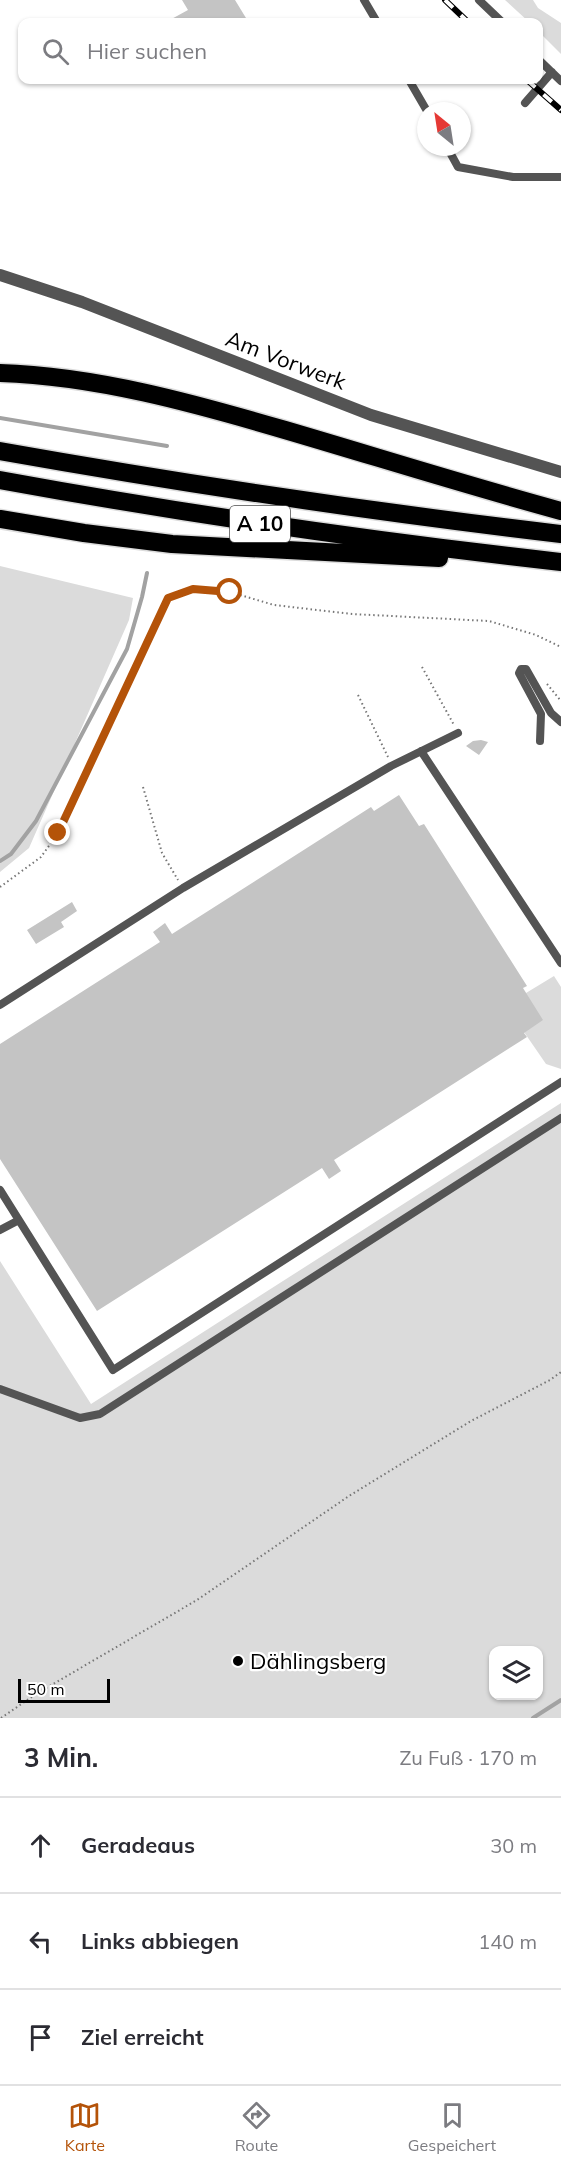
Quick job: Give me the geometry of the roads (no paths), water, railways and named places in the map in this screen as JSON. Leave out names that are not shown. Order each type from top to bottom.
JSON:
[{"type":"highway","points":[[0,373],[27,374],[108,386],[197,405],[492,492],[561,510]]},
{"type":"highway","name":"A 10","points":[[0,451],[120,472],[453,521],[561,534]]},
{"type":"highway","name":"A 10","points":[[0,480],[137,505],[303,530],[561,562]]},
{"type":"highway","points":[[0,519],[172,544],[432,558],[521,558]]},
{"type":"street","name":"Am Vorwerk","points":[[0,275],[82,302],[371,415],[561,472]]},
{"type":"lane","points":[[364,0],[375,18]]},
{"type":"lane","points":[[479,0],[498,18]]},
{"type":"lane","points":[[543,63],[561,81]]},
{"type":"lane","points":[[543,82],[552,72]]},
{"type":"lane","points":[[411,84],[421,102]]},
{"type":"lane","points":[[525,103],[542,84]]},
{"type":"lane","points":[[452,156],[458,167],[513,177],[561,177]]},
{"type":"lane","points":[[540,741],[541,714],[519,673],[521,669],[526,669],[551,713],[561,722]]},
{"type":"lane","points":[[0,1005],[183,888],[391,766],[458,733]]},
{"type":"lane","points":[[421,751],[561,963]]},
{"type":"lane","points":[[0,1191],[113,1370],[561,1082]]},
{"type":"lane","points":[[0,1389],[80,1418],[100,1414],[561,1118]]},
{"type":"lane","points":[[0,1230],[19,1220]]},
{"type":"waterway","points":[[0,418],[167,446]]},
{"type":"waterway","points":[[0,861],[11,854],[36,821],[127,649],[147,573]]},
{"type":"waterway","points":[[533,1718],[561,1700]]},
{"type":"railway","points":[[445,0],[464,18]]},
{"type":"railway","points":[[532,84],[561,110]]},
{"type":"place","name":"Dählingsberg","points":[[238,1661]]}]
